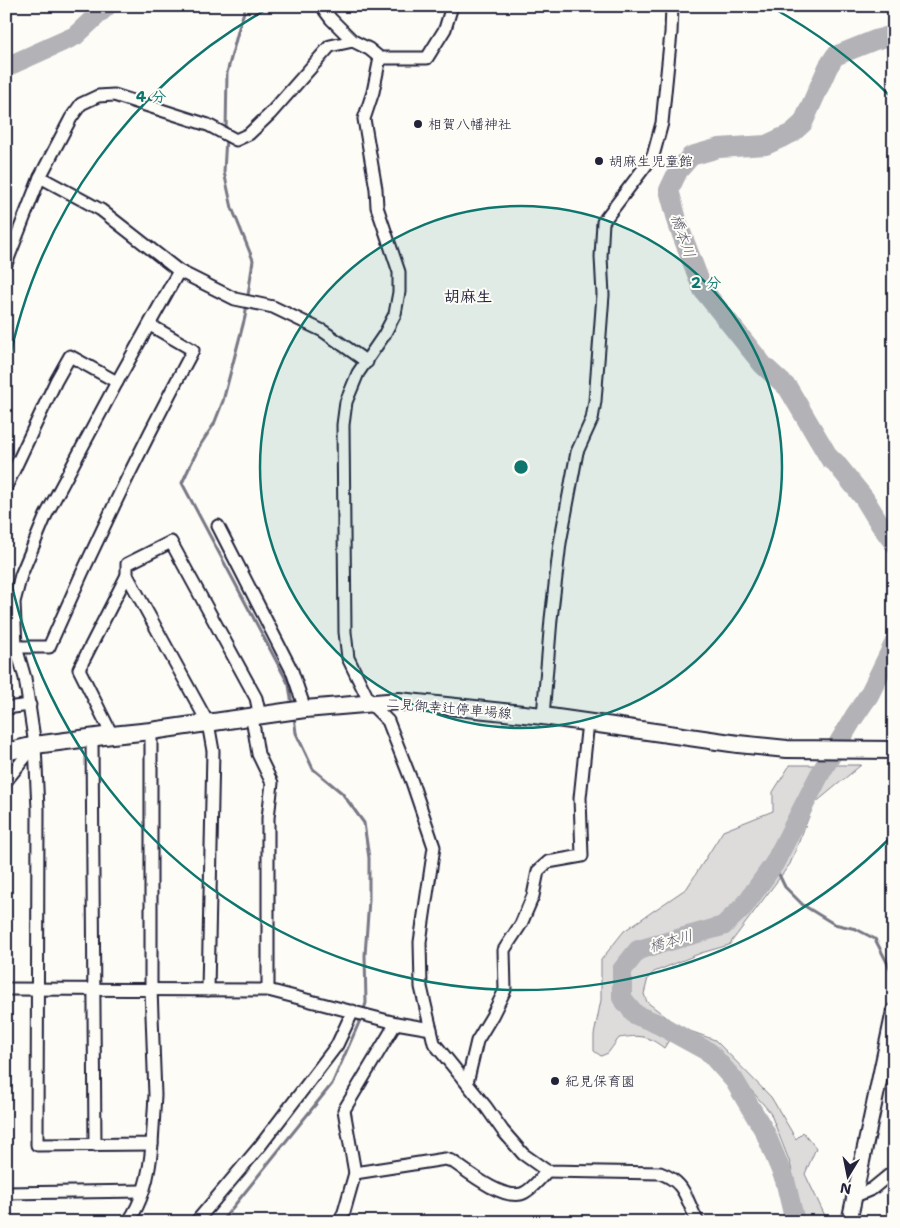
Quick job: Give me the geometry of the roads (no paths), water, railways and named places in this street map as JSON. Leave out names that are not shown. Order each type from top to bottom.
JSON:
[{"type":"main road","name":"二見御幸辻停車場線","points":[[6,752],[36,745],[151,732],[304,709],[399,701],[543,716],[738,744],[787,749],[894,750]]},
{"type":"street","points":[[324,6],[331,19],[352,41],[369,49],[380,58],[427,58],[445,29],[452,6]]},
{"type":"street","points":[[543,716],[551,619],[560,544],[577,452],[592,419],[595,401],[602,313],[602,222],[653,156],[662,123],[672,6]]},
{"type":"street","points":[[6,264],[40,177],[71,118],[81,104],[98,96],[114,95],[160,108],[208,125],[236,140],[249,134],[270,114],[330,46],[352,41]]},
{"type":"street","points":[[380,58],[373,92],[364,119],[376,189],[377,207],[399,272],[399,292],[395,314],[367,362],[358,373],[346,402],[343,425],[344,605],[348,658],[370,703],[388,721],[434,846],[420,942],[421,988],[434,1043],[523,1154],[547,1171],[660,1173],[674,1178],[684,1192],[698,1222]]},
{"type":"street","points":[[40,177],[102,210],[179,271],[235,299],[273,307],[323,331],[367,362]]},
{"type":"street","points":[[152,1144],[37,1145],[38,809],[36,745],[25,678],[16,646],[14,602],[21,575],[46,515],[116,382],[179,271]]},
{"type":"street","points":[[16,646],[49,647],[93,547],[157,417],[193,350],[150,325]]},
{"type":"street","points":[[6,487],[56,381],[70,356],[116,382]]},
{"type":"street","points":[[218,526],[292,671],[304,709]]},
{"type":"street","points":[[112,735],[79,669],[127,575],[127,564],[171,542],[256,698],[258,754],[272,783],[268,818],[268,990]]},
{"type":"street","points":[[127,575],[208,723],[213,751],[208,990]]},
{"type":"street","points":[[6,708],[30,705]]},
{"type":"street","points":[[467,1083],[477,1041],[505,990],[504,950],[521,924],[533,896],[538,871],[548,862],[582,856],[580,798],[588,722]]},
{"type":"street","points":[[128,1222],[143,1191],[151,1158],[155,1095],[151,989],[151,732]]},
{"type":"street","points":[[92,738],[95,1144]]},
{"type":"street","points":[[6,781],[36,745]]},
{"type":"street","points":[[6,989],[268,990],[392,1022],[431,1029]]},
{"type":"street","points":[[849,1222],[894,1011]]},
{"type":"street","points":[[196,1222],[260,1146],[337,1045],[355,1012]]},
{"type":"street","points":[[339,1222],[356,1173],[344,1110],[392,1022]]},
{"type":"street","points":[[356,1173],[445,1159],[452,1161],[489,1187],[515,1194],[523,1194],[542,1178],[547,1171]]},
{"type":"street","points":[[853,1197],[872,1189],[894,1171]]},
{"type":"street","points":[[6,1193],[143,1191]]},
{"type":"waterway","points":[[6,67],[75,36],[107,6]]},
{"type":"waterway","points":[[226,131],[227,73],[246,6]]},
{"type":"waterway","name":"橋本川","points":[[894,35],[875,40],[835,56],[828,67],[803,123],[792,133],[766,145],[719,148],[691,156],[678,171],[669,190],[679,227],[703,290],[763,365],[788,388],[830,459],[835,462],[864,498],[894,543]]},
{"type":"waterway","points":[[226,137],[224,172],[232,208],[253,260],[245,317],[223,401],[214,424],[199,447],[182,483],[289,685],[292,705]]},
{"type":"waterway","name":"橋本川","points":[[795,1222],[785,1180],[765,1132],[734,1080],[709,1052],[656,1023],[636,1015],[622,998],[622,970],[638,950],[723,926],[744,906],[774,864],[820,774],[869,695],[894,644]]},
{"type":"waterway","points":[[294,716],[296,733],[313,769],[342,793],[364,823],[369,858],[369,900],[365,955],[366,1003],[363,1012]]},
{"type":"waterway","points":[[774,864],[785,887],[803,905],[834,924],[856,929],[875,939],[892,972]]},
{"type":"waterway","points":[[221,1222],[332,1084],[361,1018]]},
{"type":"place","name":"相賀八幡神社","points":[[418,124]]},
{"type":"place","name":"胡麻生児童館","points":[[599,161]]},
{"type":"place","name":"紀見保育園","points":[[555,1081]]},
{"type":"district","name":"胡麻生","points":[[468,296]]}]
